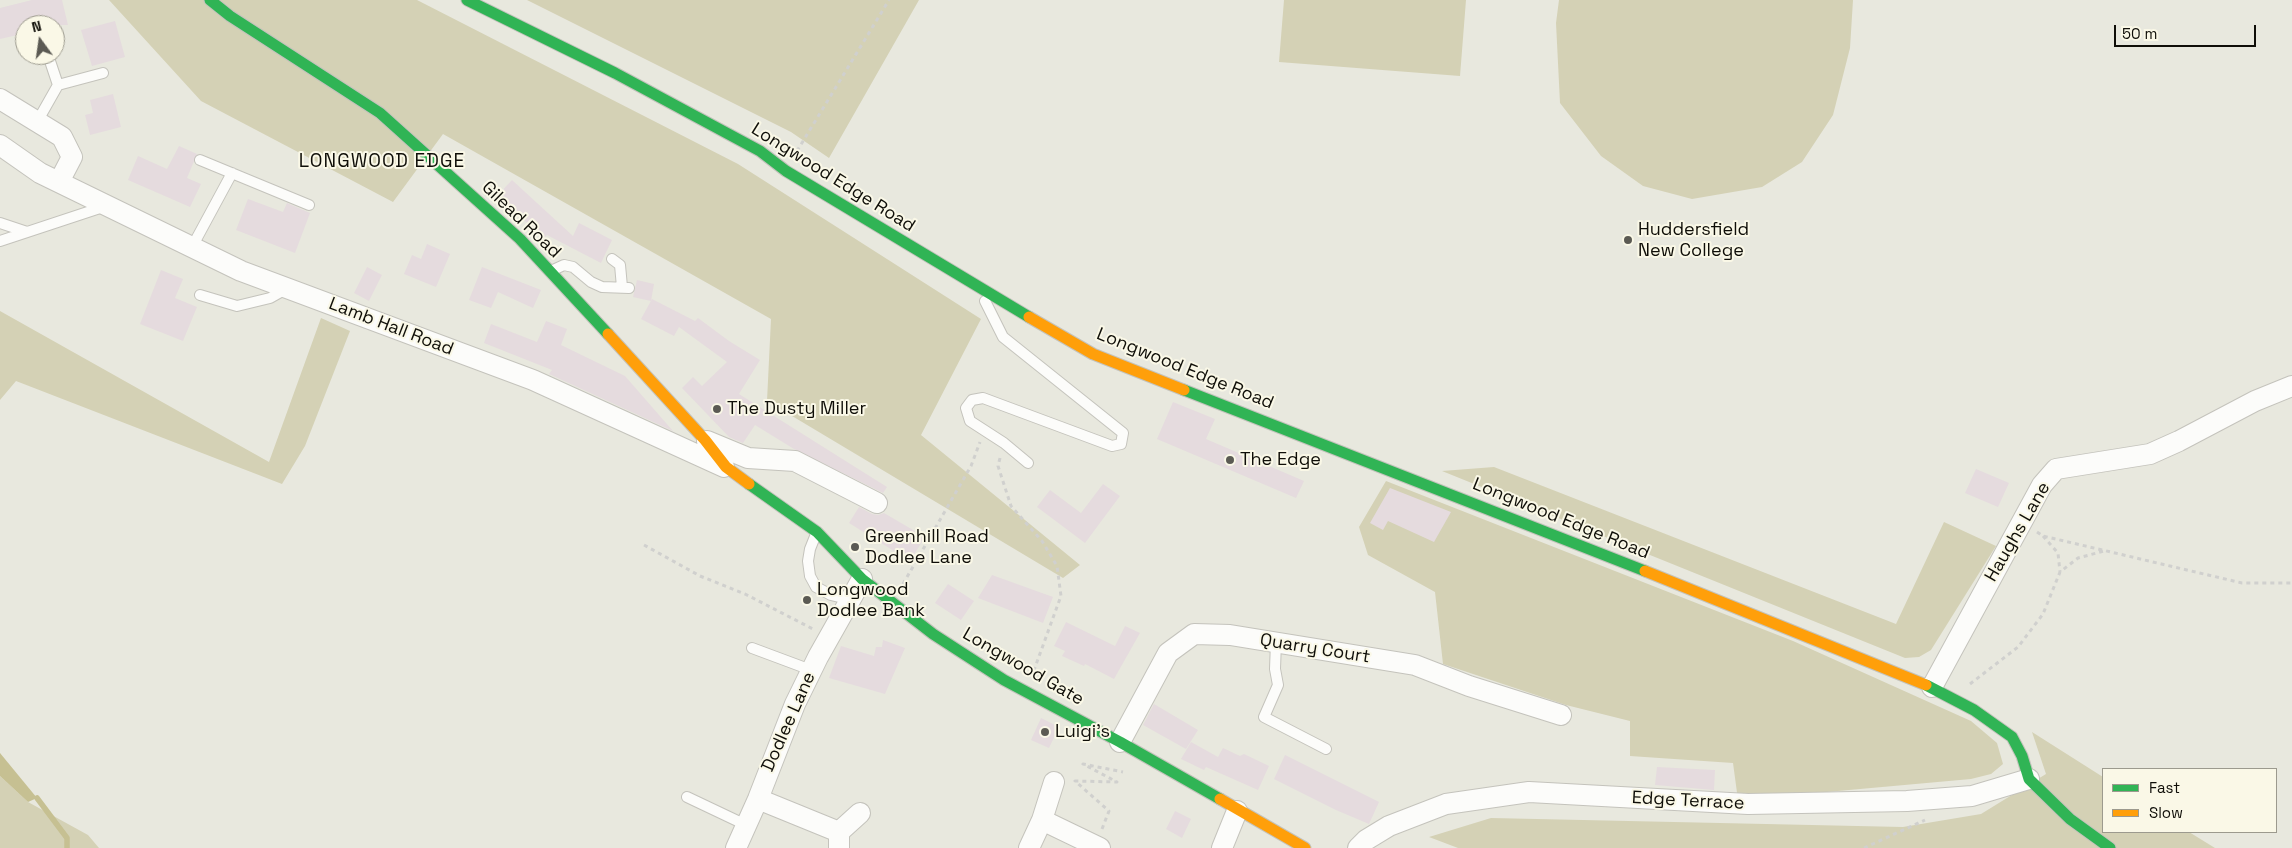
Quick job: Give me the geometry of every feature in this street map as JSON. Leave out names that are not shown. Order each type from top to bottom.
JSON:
[{"type":"street","name":"Gilead Road","points":[[210,0],[230,16],[380,112],[520,239],[705,440],[726,468],[817,532]]},
{"type":"street","name":"Longwood Edge Road","points":[[466,0],[615,73],[760,151],[786,171],[979,289],[1093,354],[1743,609],[1932,687],[1974,710],[2012,737],[2022,756],[2029,779]]},
{"type":"street","points":[[0,99],[62,137],[72,157],[59,182]]},
{"type":"street","name":"Lamb Hall Road","points":[[0,145],[40,173],[241,271],[533,380],[726,468]]},
{"type":"street","name":"Haughs Lane","points":[[1932,687],[2042,485],[2056,469],[2150,454],[2255,401],[2292,386]]},
{"type":"street","points":[[705,440],[748,458],[795,461],[877,503]]},
{"type":"street","name":"Longwood Gate","points":[[817,532],[862,579],[933,634],[1004,680],[1120,742],[1237,811],[1305,848]]},
{"type":"street","name":"Dodlee Lane","points":[[736,848],[758,799],[795,704],[862,579]]},
{"type":"street","name":"Quarry Court","points":[[1120,742],[1168,653],[1194,634],[1230,635],[1415,665],[1469,686],[1561,715]]},
{"type":"street","points":[[2029,779],[2070,819],[2110,848]]},
{"type":"street","name":"Edge Terrace","points":[[1358,848],[1366,840],[1389,826],[1446,804],[1529,792],[1748,804],[1907,801],[1972,796],[2029,779]]},
{"type":"street","points":[[1029,848],[1042,820],[1054,782]]},
{"type":"street","points":[[758,799],[839,840],[860,813]]},
{"type":"street","points":[[1222,848],[1237,811]]},
{"type":"street","points":[[1042,820],[1098,847]]},
{"type":"lane","points":[[51,65],[58,85]]},
{"type":"lane","points":[[37,122],[58,85],[103,73]]},
{"type":"lane","points":[[200,160],[309,205]]},
{"type":"lane","points":[[192,247],[232,173]]},
{"type":"lane","points":[[0,240],[107,205]]},
{"type":"lane","points":[[0,223],[27,232]]},
{"type":"lane","points":[[550,272],[564,265],[572,267],[591,282],[602,286],[625,288],[620,264],[612,259]]},
{"type":"lane","points":[[200,295],[237,306],[270,298],[287,288]]},
{"type":"lane","points":[[979,289],[1003,337],[1123,432],[1121,444],[1112,446],[984,398],[972,400],[966,408],[970,421],[1004,443],[1028,463]]},
{"type":"lane","points":[[817,532],[810,549],[808,561],[810,576],[816,587],[831,595],[851,600]]},
{"type":"lane","points":[[1276,642],[1278,685],[1264,717],[1326,749]]},
{"type":"lane","points":[[752,648],[812,670]]},
{"type":"lane","points":[[687,797],[746,825]]},
{"type":"path","points":[[786,171],[889,0]]},
{"type":"path","points":[[893,602],[971,466],[979,444],[986,433]]},
{"type":"path","points":[[1004,443],[998,466],[1011,506],[1042,541],[1057,566],[1061,596],[1032,675],[1032,696]]},
{"type":"path","points":[[1952,698],[2018,647],[2043,614],[2060,572],[2058,553],[2042,536],[2022,522]]},
{"type":"path","points":[[2042,536],[2242,583],[2292,583]]},
{"type":"path","points":[[644,545],[700,576],[745,594],[830,637]]},
{"type":"path","points":[[2060,572],[2078,558],[2105,551]]},
{"type":"path","points":[[1098,847],[1109,811],[1076,781],[1117,782],[1082,764],[1125,772]]},
{"type":"path","points":[[1864,848],[1892,837],[1927,819]]},
{"type":"shaded area","points":[[109,0],[417,0],[738,164],[981,319],[921,435],[1080,565],[1063,578],[767,401],[771,319],[443,134],[393,202],[201,101]]},
{"type":"shaded area","points":[[527,0],[919,0],[829,158],[791,132]]},
{"type":"shaded area","points":[[1284,0],[1466,0],[1460,76],[1279,62]]},
{"type":"shaded area","points":[[1559,0],[1853,0],[1850,48],[1833,115],[1802,162],[1762,187],[1692,199],[1643,186],[1601,156],[1560,103],[1556,23]]},
{"type":"shaded area","points":[[0,311],[269,462],[321,318],[350,331],[305,446],[282,484],[16,381],[0,400]]},
{"type":"shaded area","points":[[1494,467],[1896,624],[1944,522],[1996,546],[1931,650],[1919,657],[1905,658],[1442,471]]},
{"type":"shaded area","points":[[1386,481],[1793,641],[1971,721],[1997,743],[2003,764],[1991,774],[1971,779],[1738,800],[1733,763],[1630,756],[1630,721],[1566,705],[1443,664],[1435,592],[1368,555],[1359,527]]},
{"type":"shaded area","points":[[2032,732],[2102,776],[2102,833],[2191,833],[2215,848],[1458,848],[1429,837],[1491,818],[1903,827],[1981,814],[2046,774]]},
{"type":"shaded area","points":[[0,753],[37,798],[28,802],[0,776]]},
{"type":"shaded area","points":[[0,776],[28,802],[88,835],[99,848],[0,848]]},
{"type":"building","points":[[32,0],[62,0],[68,25],[65,25],[65,15],[15,15],[15,36],[0,39],[0,8]]},
{"type":"building","points":[[115,21],[125,57],[92,66],[81,30]]},
{"type":"building","points":[[113,94],[121,127],[90,135],[85,115],[93,113],[90,100]]},
{"type":"building","points":[[179,146],[197,154],[187,178],[201,184],[190,207],[128,180],[138,156],[167,169]]},
{"type":"building","points":[[512,180],[573,236],[579,223],[612,240],[601,263],[547,235],[544,238],[497,196]]},
{"type":"building","points":[[248,199],[283,212],[287,203],[310,213],[295,253],[236,230]]},
{"type":"building","points":[[427,244],[450,254],[436,287],[404,274],[412,255],[421,259]]},
{"type":"building","points":[[367,267],[382,275],[369,301],[354,293]]},
{"type":"building","points":[[482,267],[541,290],[533,308],[498,292],[491,308],[469,300]]},
{"type":"building","points":[[161,270],[183,279],[175,298],[197,307],[183,341],[140,324]]},
{"type":"building","points":[[637,280],[654,284],[651,301],[633,297]]},
{"type":"building","points":[[652,299],[695,321],[698,318],[729,341],[760,360],[739,394],[887,487],[883,493],[794,449],[755,425],[743,443],[729,437],[682,388],[693,377],[702,386],[727,362],[679,327],[674,336],[641,319]]},
{"type":"building","points":[[546,321],[567,329],[561,345],[625,376],[673,431],[549,374],[552,370],[484,343],[491,324],[537,342]]},
{"type":"building","name":"The Edge","points":[[1173,402],[1215,419],[1206,439],[1304,481],[1296,498],[1157,439]]},
{"type":"building","points":[[1976,469],[2009,483],[1998,507],[1965,493]]},
{"type":"building","points":[[1103,484],[1120,496],[1085,543],[1037,507],[1050,490],[1081,513]]},
{"type":"building","points":[[1390,488],[1451,512],[1434,542],[1388,521],[1383,530],[1370,523]]},
{"type":"building","points":[[859,507],[872,514],[884,513],[925,537],[910,561],[849,523]]},
{"type":"building","points":[[992,575],[1053,597],[1043,623],[978,598]]},
{"type":"building","points":[[948,584],[974,601],[961,620],[935,603]]},
{"type":"building","points":[[1066,622],[1115,646],[1125,626],[1140,633],[1114,679],[1085,664],[1084,666],[1062,656],[1065,651],[1054,646]]},
{"type":"building","points":[[883,640],[905,648],[885,694],[829,678],[841,646],[874,656],[876,647],[882,647]]},
{"type":"building","points":[[1154,704],[1198,730],[1186,749],[1143,725]]},
{"type":"building","name":"Luigi's","points":[[1041,718],[1059,727],[1049,748],[1031,740]]},
{"type":"building","points":[[1191,742],[1218,757],[1223,748],[1240,756],[1244,754],[1269,766],[1258,790],[1206,767],[1204,770],[1181,759]]},
{"type":"building","points":[[1285,755],[1379,802],[1369,824],[1274,779]]},
{"type":"building","points":[[1657,767],[1715,770],[1714,790],[1655,785]]},
{"type":"building","points":[[1175,811],[1191,819],[1182,838],[1166,829]]},
{"type":"waterway","points":[[37,798],[67,838],[67,848]]},
{"type":"traffic: fast","points":[[210,0],[230,16],[380,113],[520,239],[608,334]]},
{"type":"traffic: fast","points":[[467,0],[615,73],[760,151],[786,171],[1029,317]]},
{"type":"traffic: fast","points":[[1184,390],[1645,571]]},
{"type":"traffic: fast","points":[[749,484],[817,532],[862,579],[933,634],[1004,680],[1120,742],[1220,799]]},
{"type":"traffic: fast","points":[[1926,685],[1974,710],[2012,737],[2022,756],[2029,779],[2070,819],[2110,848]]},
{"type":"traffic: slow","points":[[1029,317],[1093,354],[1184,390]]},
{"type":"traffic: slow","points":[[608,334],[705,440],[726,467],[749,484]]},
{"type":"traffic: slow","points":[[1645,571],[1926,685]]},
{"type":"traffic: slow","points":[[1220,799],[1305,848]]},
{"type":"place","name":"Huddersfield New College","points":[[1628,240]]},
{"type":"place","name":"The Dusty Miller","points":[[717,409]]},
{"type":"place","name":"The Edge","points":[[1230,460]]},
{"type":"place","name":"Greenhill Road Dodlee Lane","points":[[855,547]]},
{"type":"place","name":"Longwood Dodlee Bank","points":[[807,600]]},
{"type":"place","name":"Luigi's","points":[[1045,732]]},
{"type":"district","name":"LONGWOOD EDGE","points":[[382,162]]}]
